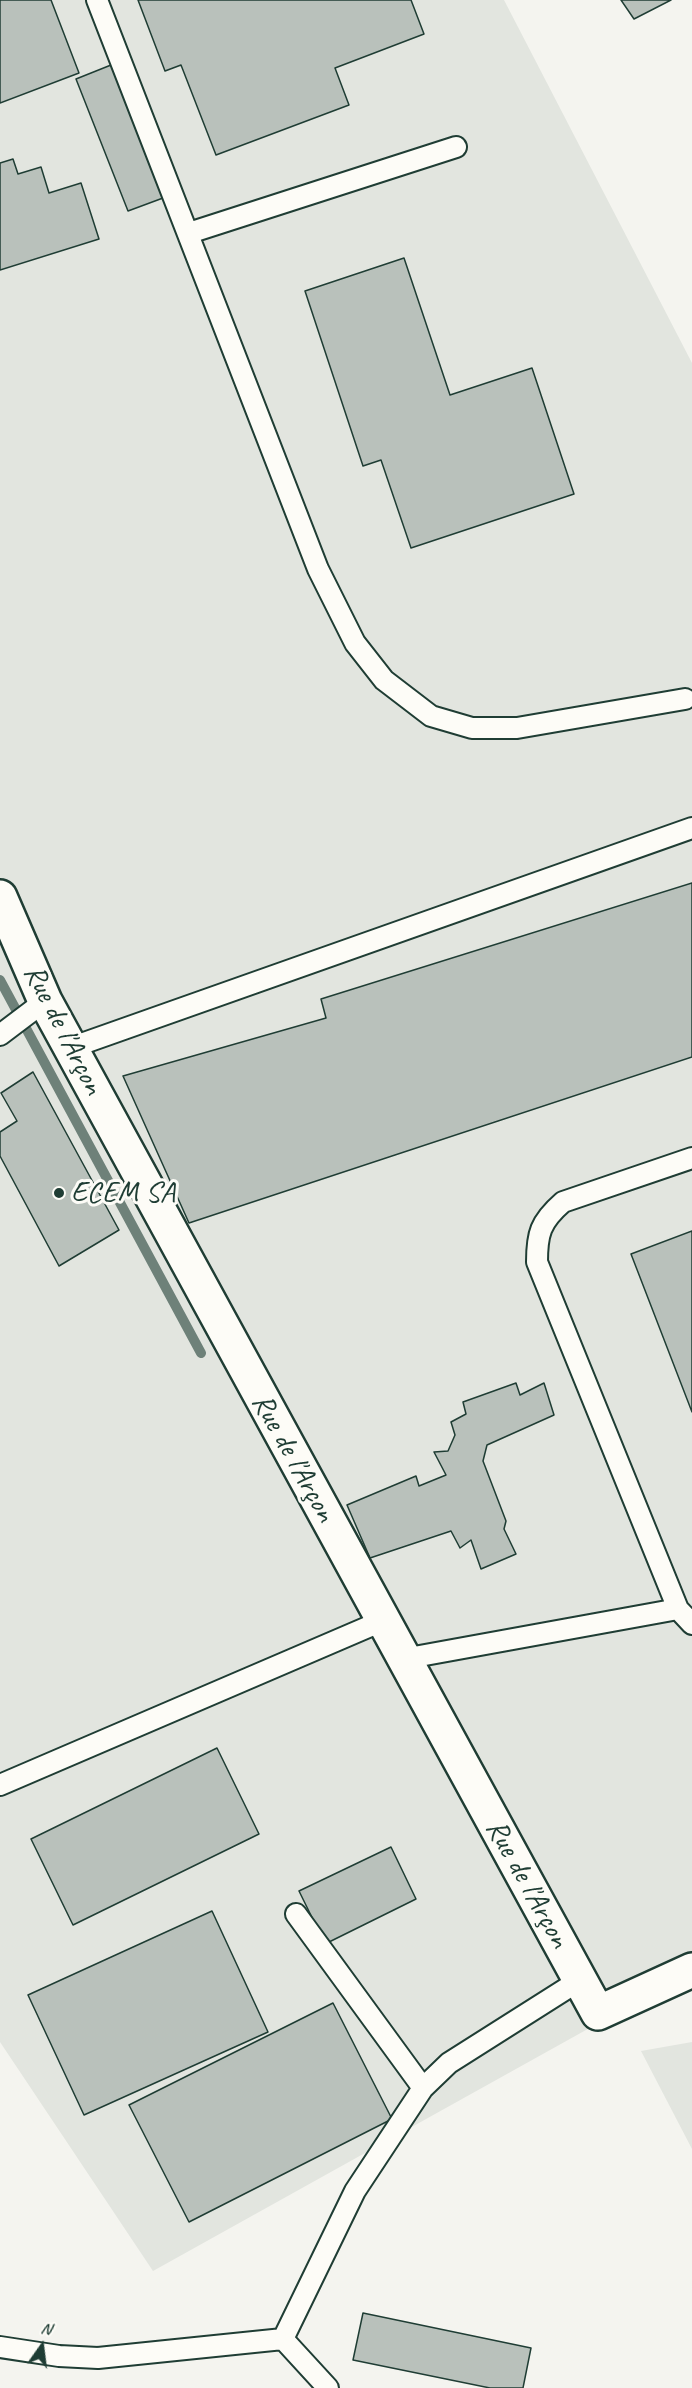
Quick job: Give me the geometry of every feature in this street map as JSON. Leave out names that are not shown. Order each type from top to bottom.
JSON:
[{"type":"street","name":"Rue de l'Arçon","points":[[0,897],[45,1001],[70,1048],[598,2013],[692,1970]]},
{"type":"lane","points":[[97,0],[318,569],[355,644],[384,680],[431,716],[472,728],[517,728],[685,699]]},
{"type":"lane","points":[[189,233],[456,147]]},
{"type":"lane","points":[[70,1048],[692,828]]},
{"type":"lane","points":[[0,1035],[45,1001]]},
{"type":"lane","points":[[692,1158],[562,1202],[548,1215],[537,1241],[537,1262],[678,1609],[692,1624]]},
{"type":"lane","points":[[403,1659],[678,1609]]},
{"type":"lane","points":[[0,1785],[382,1621]]},
{"type":"lane","points":[[296,1914],[423,2088]]},
{"type":"lane","points":[[283,2339],[356,2191],[423,2088],[449,2063],[580,1980]]},
{"type":"lane","points":[[0,2347],[59,2356],[98,2358],[283,2339]]},
{"type":"lane","points":[[283,2339],[328,2388]]},
{"type":"shaded area","points":[[0,0],[504,0],[692,363],[692,1971],[153,2271],[0,2042]]},
{"type":"shaded area","points":[[692,2042],[692,2149],[641,2051]]},
{"type":"building","points":[[0,0],[51,0],[79,73],[0,103]]},
{"type":"building","points":[[138,0],[411,0],[424,34],[335,68],[349,105],[216,155],[181,65],[165,71]]},
{"type":"building","points":[[621,0],[671,0],[634,19]]},
{"type":"building","points":[[111,65],[163,198],[128,211],[76,79]]},
{"type":"building","points":[[13,159],[18,174],[41,167],[49,193],[81,183],[99,239],[0,270],[0,163]]},
{"type":"building","points":[[404,258],[450,395],[532,368],[574,494],[411,548],[381,460],[363,466],[305,291]]},
{"type":"building","points":[[692,883],[692,1057],[189,1223],[123,1076],[326,1018],[321,999]]},
{"type":"building","name":"ECEM SA","points":[[33,1072],[119,1230],[59,1266],[0,1156],[0,1132],[17,1121],[1,1093]]},
{"type":"building","points":[[692,1231],[692,1412],[631,1254]]},
{"type":"building","points":[[516,1383],[520,1395],[544,1383],[554,1415],[487,1445],[483,1461],[506,1521],[504,1529],[516,1554],[481,1569],[471,1540],[460,1548],[451,1531],[370,1558],[347,1505],[416,1476],[419,1486],[446,1475],[434,1452],[448,1451],[455,1435],[451,1422],[466,1414],[463,1402]]},
{"type":"building","points":[[217,1748],[259,1834],[73,1925],[31,1839]]},
{"type":"building","points":[[391,1847],[416,1899],[325,1944],[299,1891]]},
{"type":"building","points":[[212,1911],[268,2032],[84,2115],[28,1995]]},
{"type":"building","points":[[333,2003],[392,2119],[189,2222],[129,2105]]},
{"type":"building","points":[[363,2313],[531,2348],[523,2388],[490,2388],[353,2360]]},
{"type":"waterway","points":[[0,980],[201,1353]]},
{"type":"place","name":"ECEM SA","points":[[59,1193]]}]
